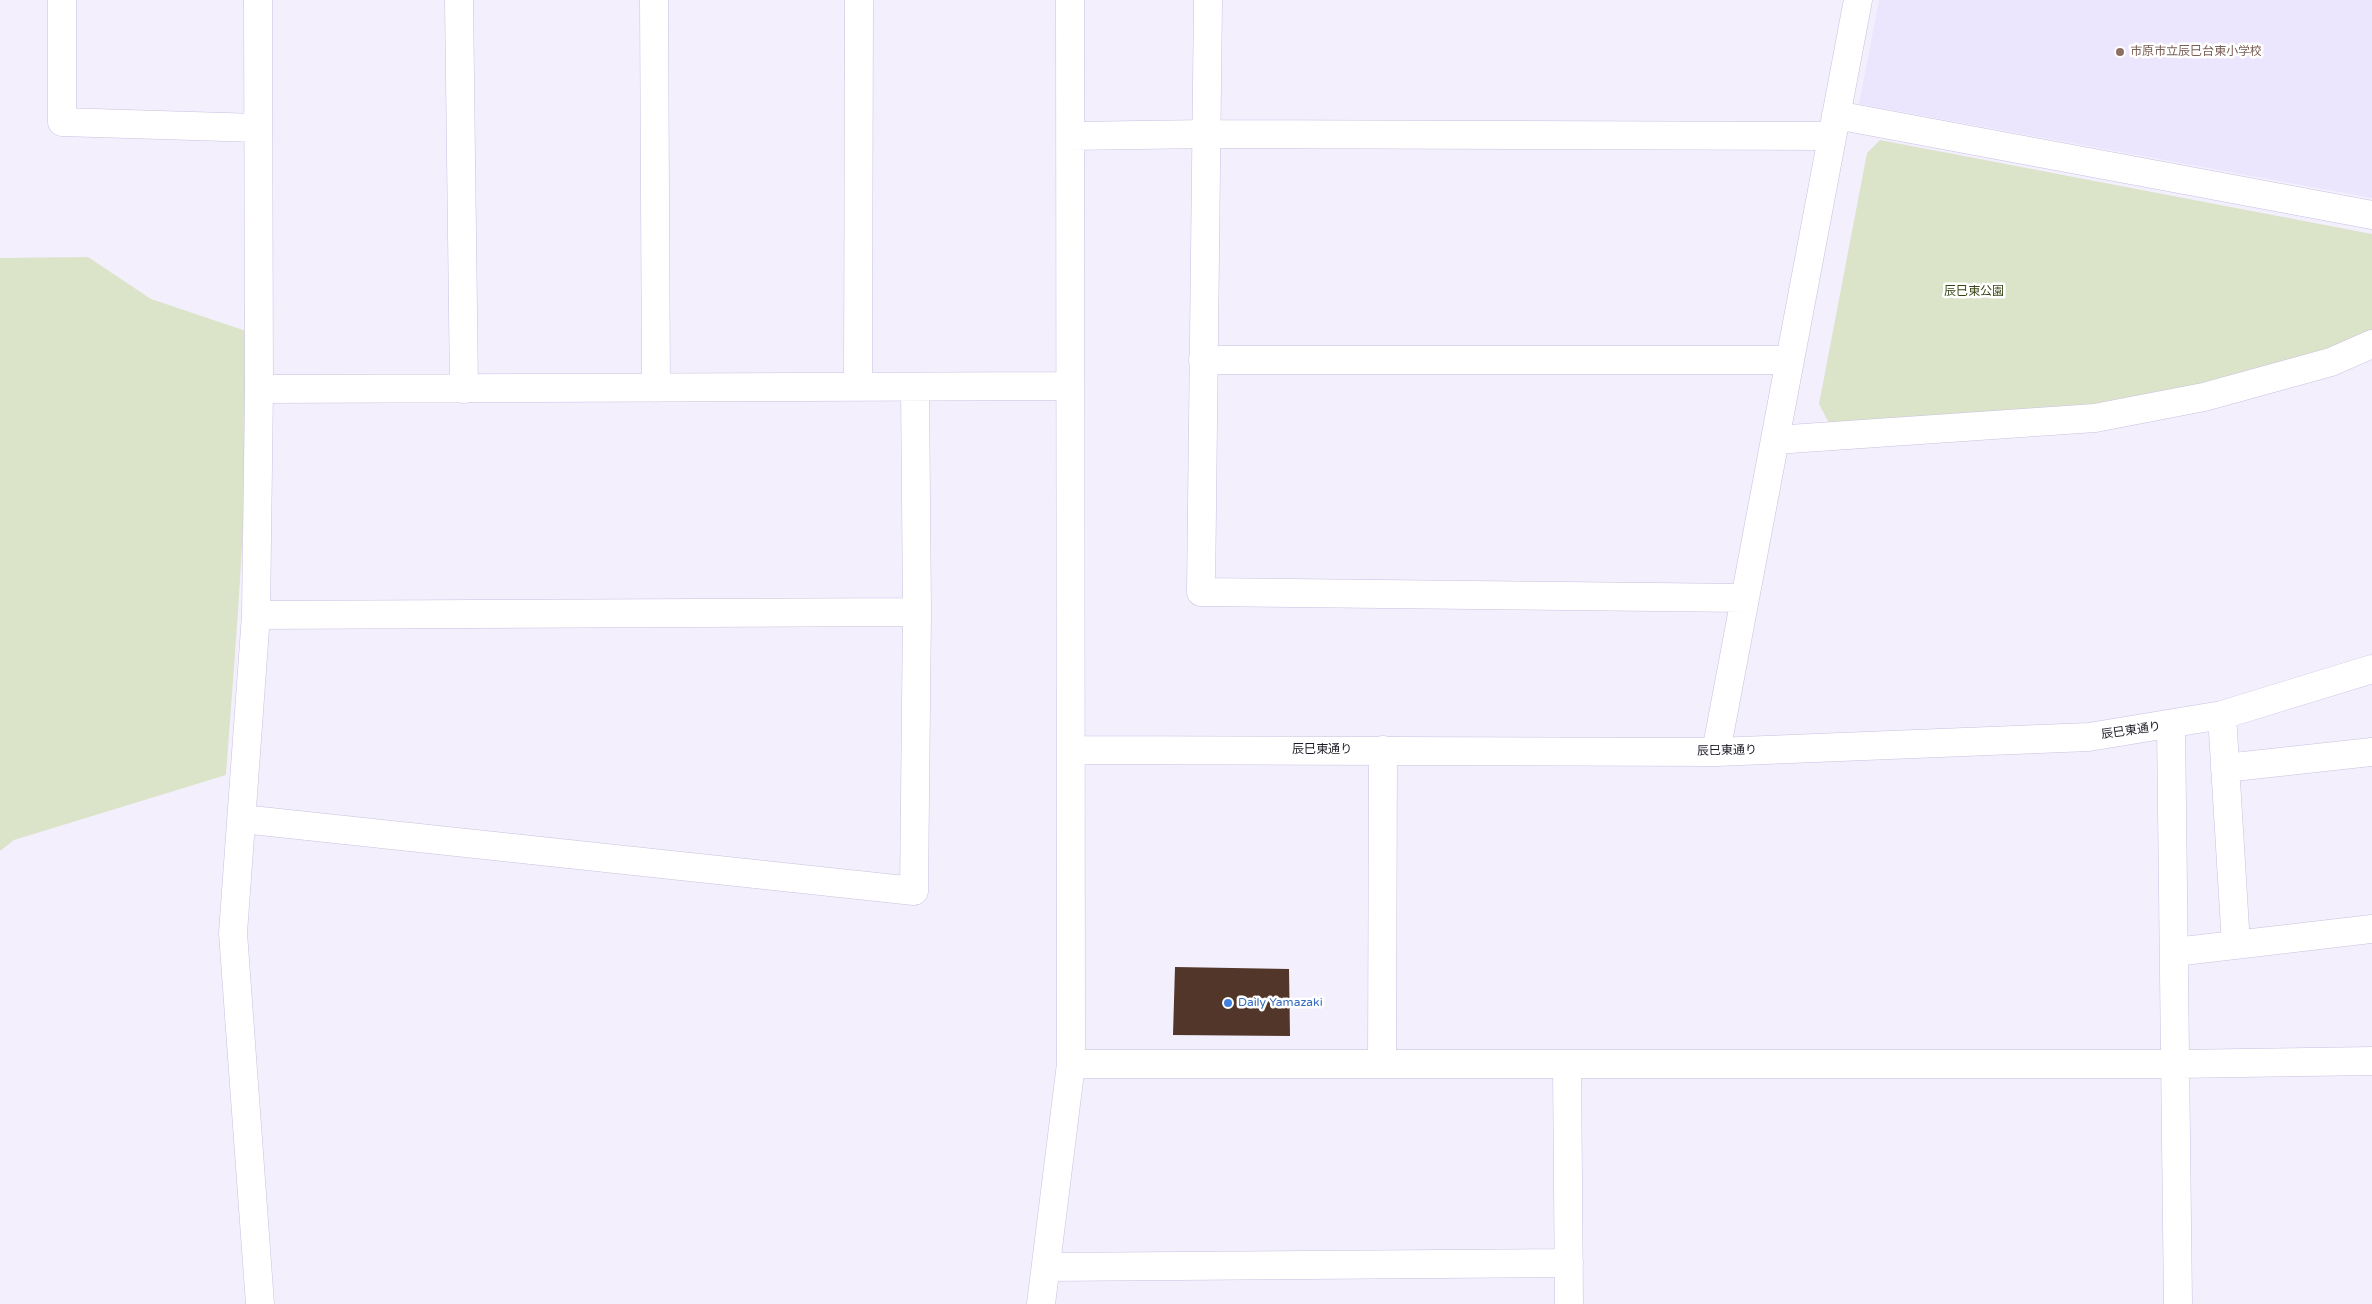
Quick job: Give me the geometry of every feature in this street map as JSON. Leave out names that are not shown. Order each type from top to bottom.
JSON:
[{"type":"street","points":[[62,0],[62,122],[258,128]]},
{"type":"street","points":[[258,0],[259,389],[256,615],[233,933],[260,1304]]},
{"type":"street","points":[[459,0],[464,389]]},
{"type":"street","points":[[654,0],[656,388]]},
{"type":"street","points":[[858,387],[860,0]]},
{"type":"street","points":[[1041,1304],[1072,1064],[1070,0]]},
{"type":"street","points":[[1208,0],[1201,592],[1745,598]]},
{"type":"street","points":[[1716,752],[1858,0]]},
{"type":"street","points":[[1070,136],[1834,126],[2372,215]]},
{"type":"street","points":[[1775,440],[2095,418],[2204,397],[2330,362],[2372,344]]},
{"type":"street","points":[[1204,360],[1790,360]]},
{"type":"street","points":[[259,389],[1070,386]]},
{"type":"street","points":[[242,819],[914,890],[917,612],[915,387]]},
{"type":"street","points":[[256,615],[917,612]]},
{"type":"street","name":"辰巳東通り","points":[[1072,750],[1716,752],[2088,737],[2171,725],[2222,715],[2372,669]]},
{"type":"street","points":[[2222,715],[2236,945]]},
{"type":"street","points":[[2171,725],[2177,1064],[2178,1304]]},
{"type":"street","points":[[1382,1064],[1383,750]]},
{"type":"street","points":[[2225,768],[2372,752]]},
{"type":"street","points":[[2175,952],[2372,929]]},
{"type":"street","points":[[1072,1064],[2177,1064],[2372,1061]]},
{"type":"street","points":[[1567,1064],[1569,1304]]},
{"type":"street","points":[[1047,1268],[1569,1262]]},
{"type":"shaded area","name":"市原市立辰巳台東小学校","points":[[1879,0],[2372,0],[2372,198],[1859,104]]},
{"type":"green space","name":"辰巳東公園","points":[[1880,140],[2372,234],[2372,341],[2137,405],[1830,425],[1819,404],[1867,153]]},
{"type":"green space","points":[[88,257],[151,299],[246,331],[247,387],[244,498],[226,775],[14,840],[0,851],[0,258]]},
{"type":"building","points":[[1175,967],[1289,969],[1290,1036],[1173,1035]]},
{"type":"place","name":"市原市立辰巳台東小学校","points":[[2120,52]]},
{"type":"place","name":"Daily Yamazaki","points":[[1228,1003]]}]
